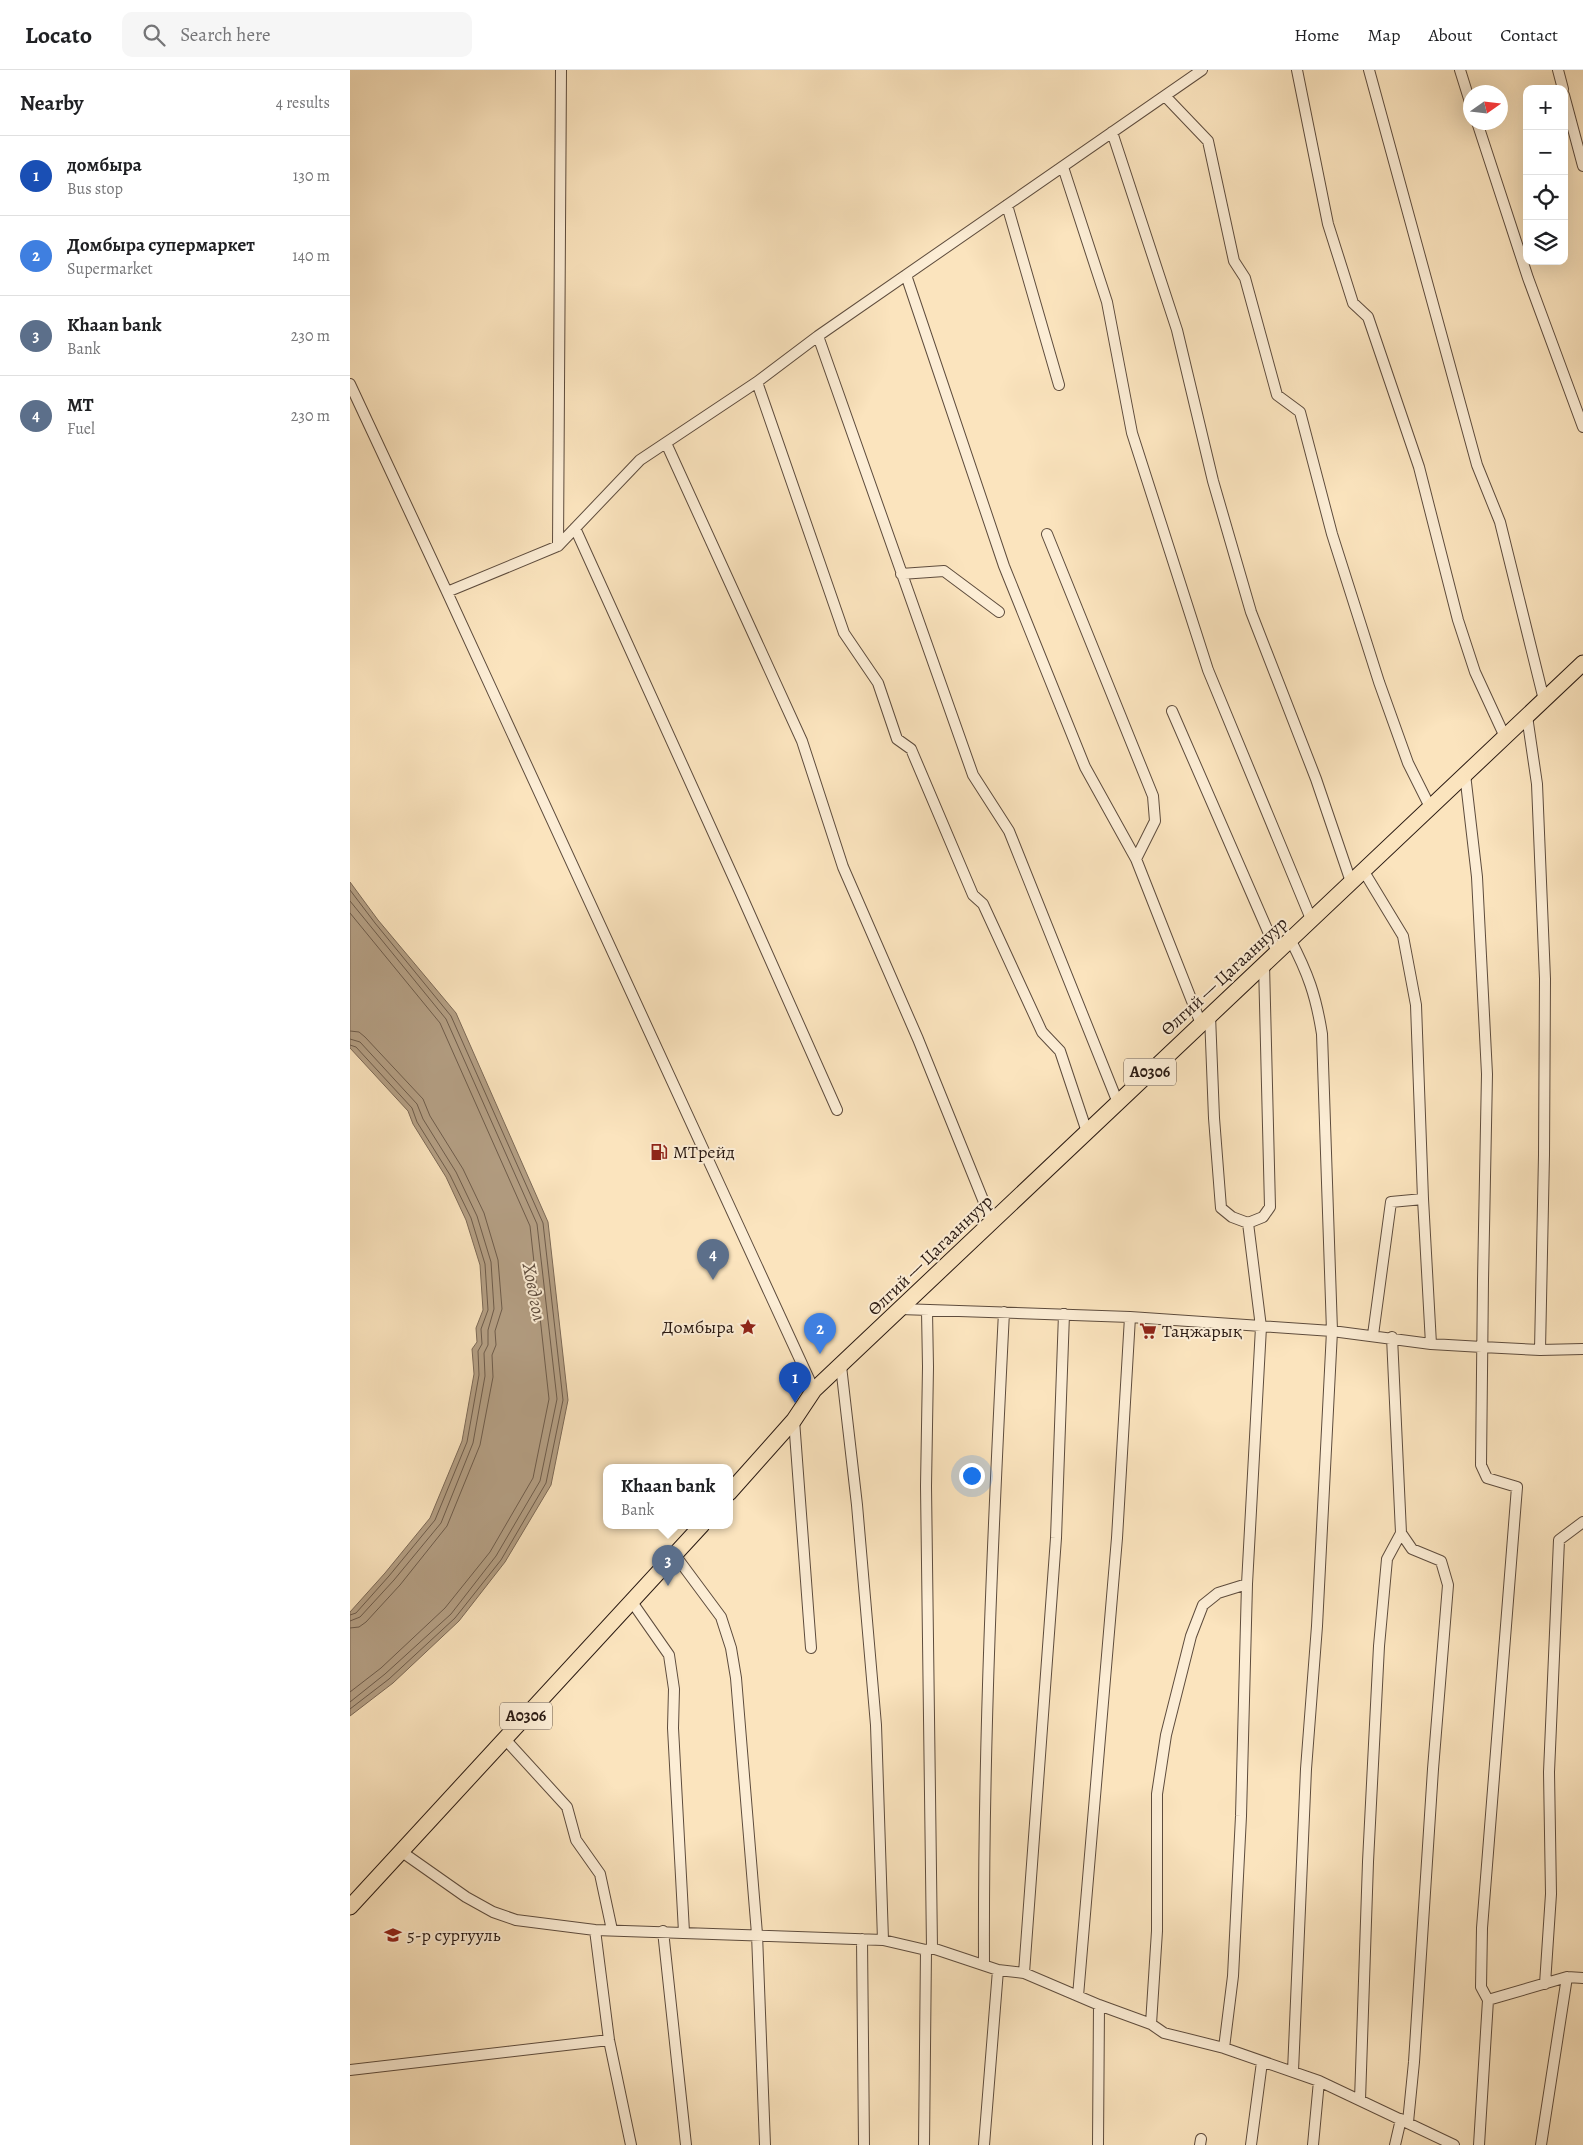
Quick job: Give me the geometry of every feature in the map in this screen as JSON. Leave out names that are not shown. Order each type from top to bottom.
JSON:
[{"type":"highway","name":"Өлгий — Цагааннуур","points":[[733,1489],[794,1420],[814,1390],[1363,870],[1582,666]]},
{"type":"highway","name":"A0306","points":[[350,1907],[698,1529]]},
{"type":"street","points":[[558,546],[561,70]]},
{"type":"street","points":[[447,592],[558,546],[640,460],[757,382],[818,336],[1202,70]]},
{"type":"street","points":[[1296,70],[1328,224],[1353,303],[1368,317],[1419,467],[1458,620],[1475,672],[1505,737]]},
{"type":"street","points":[[1369,70],[1476,465],[1500,522],[1544,700]]},
{"type":"street","points":[[1460,70],[1465,85]]},
{"type":"street","points":[[1558,70],[1561,85]]},
{"type":"street","points":[[1164,96],[1208,141],[1234,261],[1245,278],[1277,395],[1300,412],[1332,534],[1379,682],[1408,762],[1430,807]]},
{"type":"street","points":[[1568,110],[1583,166]]},
{"type":"street","points":[[1480,130],[1528,278],[1583,427]]},
{"type":"street","points":[[1112,132],[1177,330],[1213,481],[1252,612],[1316,779],[1351,882]]},
{"type":"street","points":[[1063,167],[1107,302],[1132,433],[1208,670],[1312,919]]},
{"type":"street","points":[[1007,205],[1059,385]]},
{"type":"street","points":[[906,275],[1004,566],[1085,767],[1136,859],[1206,1019],[1221,1208],[1232,1217],[1248,1223],[1263,1216],[1270,1207],[1264,964]]},
{"type":"street","points":[[818,336],[973,775],[1009,831],[1118,1103]]},
{"type":"street","points":[[757,382],[844,633],[878,683],[897,739],[911,749],[973,895],[983,904],[1042,1032],[1060,1051],[1086,1132]]},
{"type":"street","points":[[350,384],[814,1390]]},
{"type":"street","points":[[666,443],[802,741],[843,867],[918,1039],[992,1222]]},
{"type":"street","points":[[575,528],[837,1110]]},
{"type":"street","points":[[1048,534],[1153,796],[1155,821],[1136,859]]},
{"type":"street","points":[[901,574],[944,571],[999,612]]},
{"type":"street","points":[[1172,710],[1277,952]]},
{"type":"street","points":[[1527,716],[1537,784],[1545,979],[1540,1350]]},
{"type":"street","points":[[1465,774],[1476,878],[1488,1074],[1482,1347],[1482,1465],[1488,1478],[1517,1487],[1482,1928],[1481,1986],[1488,2000],[1479,2145]]},
{"type":"street","points":[[1363,870],[1403,936],[1416,1005],[1423,1199],[1431,1344]]},
{"type":"street","points":[[1290,939],[1307,970],[1317,1001],[1322,1034],[1332,1331],[1317,1626],[1306,1769],[1292,2071]]},
{"type":"street","points":[[1373,1335],[1391,1202],[1423,1199]]},
{"type":"street","points":[[1224,2048],[1233,1976],[1241,1816],[1247,1584],[1261,1327],[1248,1223]]},
{"type":"street","points":[[900,1309],[1130,1317],[1332,1331],[1431,1344],[1540,1350],[1583,1349]]},
{"type":"street","points":[[924,2145],[929,1949],[926,1486],[927,1311]]},
{"type":"street","points":[[984,1965],[983,1853],[988,1630],[1004,1312]]},
{"type":"street","points":[[1024,1973],[1056,1538],[1064,1314]]},
{"type":"street","points":[[1078,1996],[1117,1538],[1130,1317]]},
{"type":"street","points":[[1360,2100],[1368,1862],[1379,1646],[1387,1559],[1401,1533],[1392,1338]]},
{"type":"street","points":[[841,1366],[857,1506],[876,1725],[882,1940]]},
{"type":"street","points":[[794,1420],[812,1648]]},
{"type":"street","points":[[1544,1984],[1551,1894],[1549,1772],[1560,1540],[1583,1522]]},
{"type":"street","points":[[1395,2145],[1404,2121],[1414,2062],[1432,1779],[1448,1585],[1441,1562],[1412,1549],[1401,1533]]},
{"type":"street","points":[[675,1555],[721,1617],[732,1648],[757,1934],[765,2145]]},
{"type":"street","points":[[1151,2024],[1157,1930],[1157,1794],[1166,1735],[1191,1636],[1203,1605],[1218,1593],[1247,1584]]},
{"type":"street","points":[[632,1602],[669,1655],[674,1689],[673,1728],[684,1932]]},
{"type":"street","points":[[504,1739],[567,1807],[576,1840],[600,1874],[612,1930]]},
{"type":"street","points":[[402,1852],[466,1897],[493,1912],[516,1920],[595,1930],[757,1934],[882,1940],[929,1949],[998,1970],[1024,1973],[1099,2005],[1151,2024],[1164,2033],[1224,2048],[1319,2081],[1454,2145]]},
{"type":"street","points":[[595,1930],[609,2040],[631,2145]]},
{"type":"street","points":[[663,1931],[686,2145]]},
{"type":"street","points":[[862,1939],[864,2145]]},
{"type":"street","points":[[984,2145],[998,1970]]},
{"type":"street","points":[[1488,2000],[1567,1977],[1583,1978]]},
{"type":"street","points":[[1541,2145],[1567,1977]]},
{"type":"street","points":[[1098,2145],[1099,2005]]},
{"type":"street","points":[[350,2070],[609,2040]]},
{"type":"street","points":[[1251,2145],[1262,2062]]},
{"type":"street","points":[[1313,2145],[1319,2081]]},
{"type":"water","name":"Ховд гол","points":[[350,882],[378,920],[456,1013],[548,1222],[568,1400],[551,1485],[505,1562],[459,1621],[393,1683],[350,1716],[350,1612],[430,1518],[462,1441],[474,1374],[472,1349],[477,1342],[476,1328],[483,1310],[480,1265],[466,1220],[446,1177],[413,1124],[408,1111],[350,1048]]},
{"type":"place","name":"MTрейд","points":[[659,1152]]},
{"type":"place","name":"МТ","points":[[713,1280]]},
{"type":"place","name":"Домбыра","points":[[748,1327]]},
{"type":"place","name":"Таңжарық","points":[[1148,1331]]},
{"type":"place","name":"Домбыра супермаркет","points":[[820,1354]]},
{"type":"place","name":"домбыра","points":[[795,1403]]},
{"type":"place","name":"Khaan bank","points":[[668,1586]]},
{"type":"place","name":"5-р сургууль","points":[[393,1935]]}]
